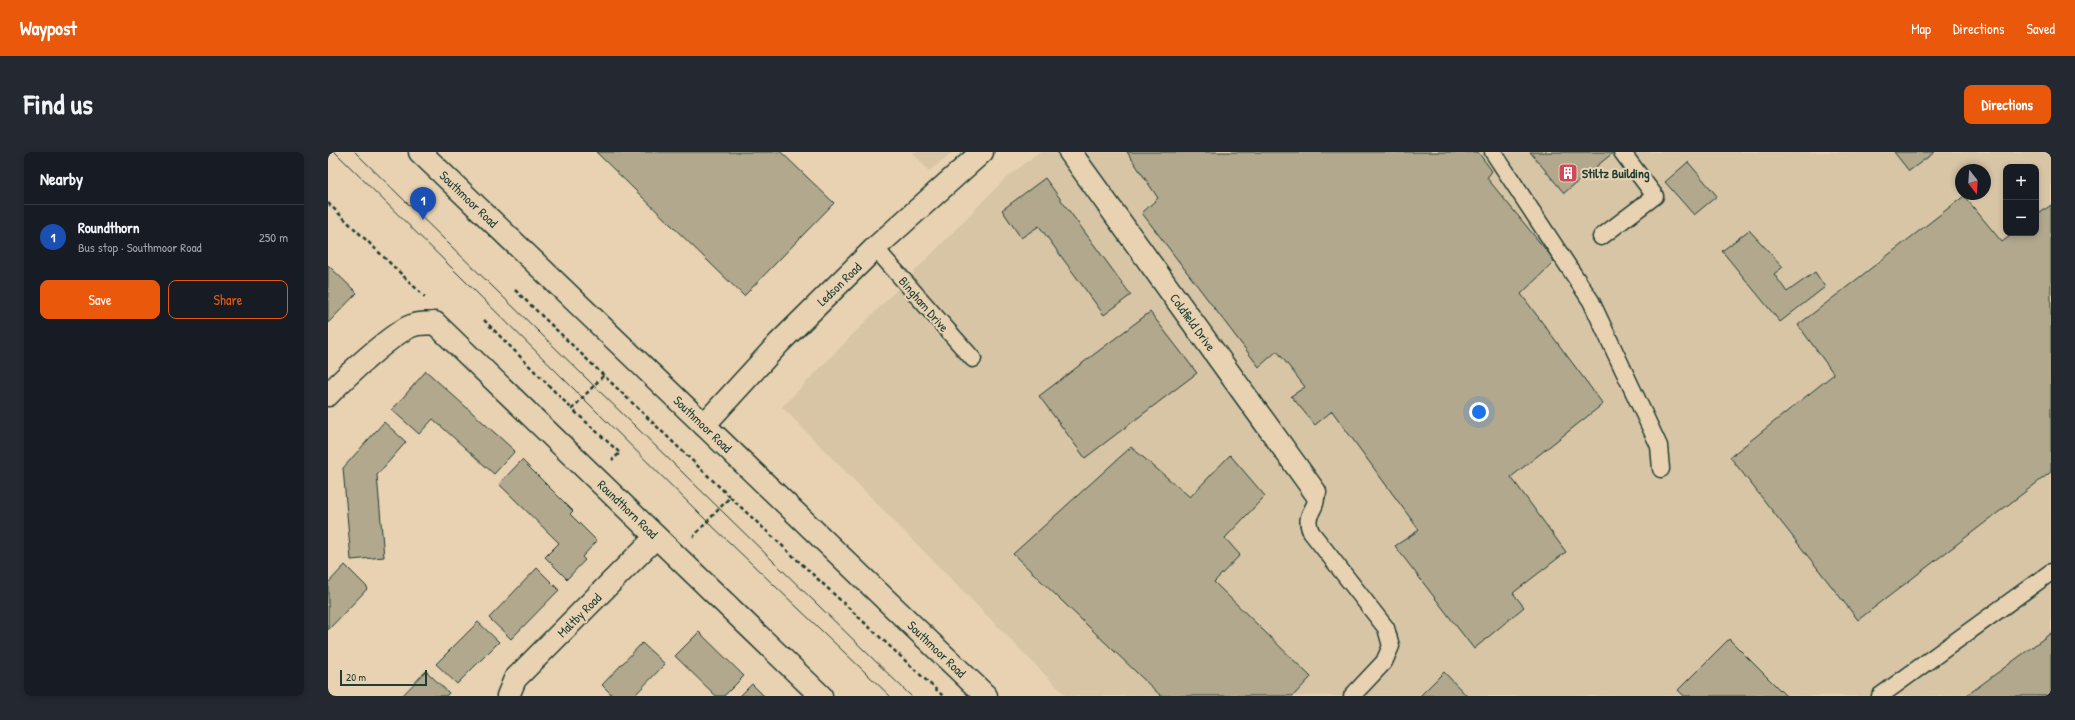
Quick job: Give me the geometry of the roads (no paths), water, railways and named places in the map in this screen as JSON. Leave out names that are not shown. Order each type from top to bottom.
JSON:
[{"type":"street","name":"Southmoor Road","points":[[420,152],[986,696]]},
{"type":"street","name":"Ledson Road","points":[[704,425],[779,343],[875,248],[982,152]]},
{"type":"street","name":"Coldfield Drive","points":[[1070,152],[1315,492]]},
{"type":"street","name":"Roundthorn Road","points":[[332,382],[400,332],[414,325],[435,323],[821,696]]},
{"type":"street","name":"Maltby Road","points":[[508,696],[515,679],[656,537]]},
{"type":"lane","points":[[1493,152],[1591,301],[1659,446],[1661,469]]},
{"type":"lane","points":[[1601,237],[1655,196],[1622,152]]},
{"type":"lane","name":"Bingham Drive","points":[[875,248],[973,359]]},
{"type":"lane","points":[[1315,492],[1315,505],[1308,517],[1308,525],[1311,532],[1386,628],[1391,646],[1384,662],[1352,696]]},
{"type":"lane","points":[[1880,696],[2051,572]]},
{"type":"tram line","points":[[335,152],[707,521],[890,696]]},
{"type":"tram line","points":[[355,152],[911,696]]},
{"type":"place","name":"Stiltz Building","points":[[1568,173]]},
{"type":"place","name":"Roundthorn","points":[[423,220]]}]
